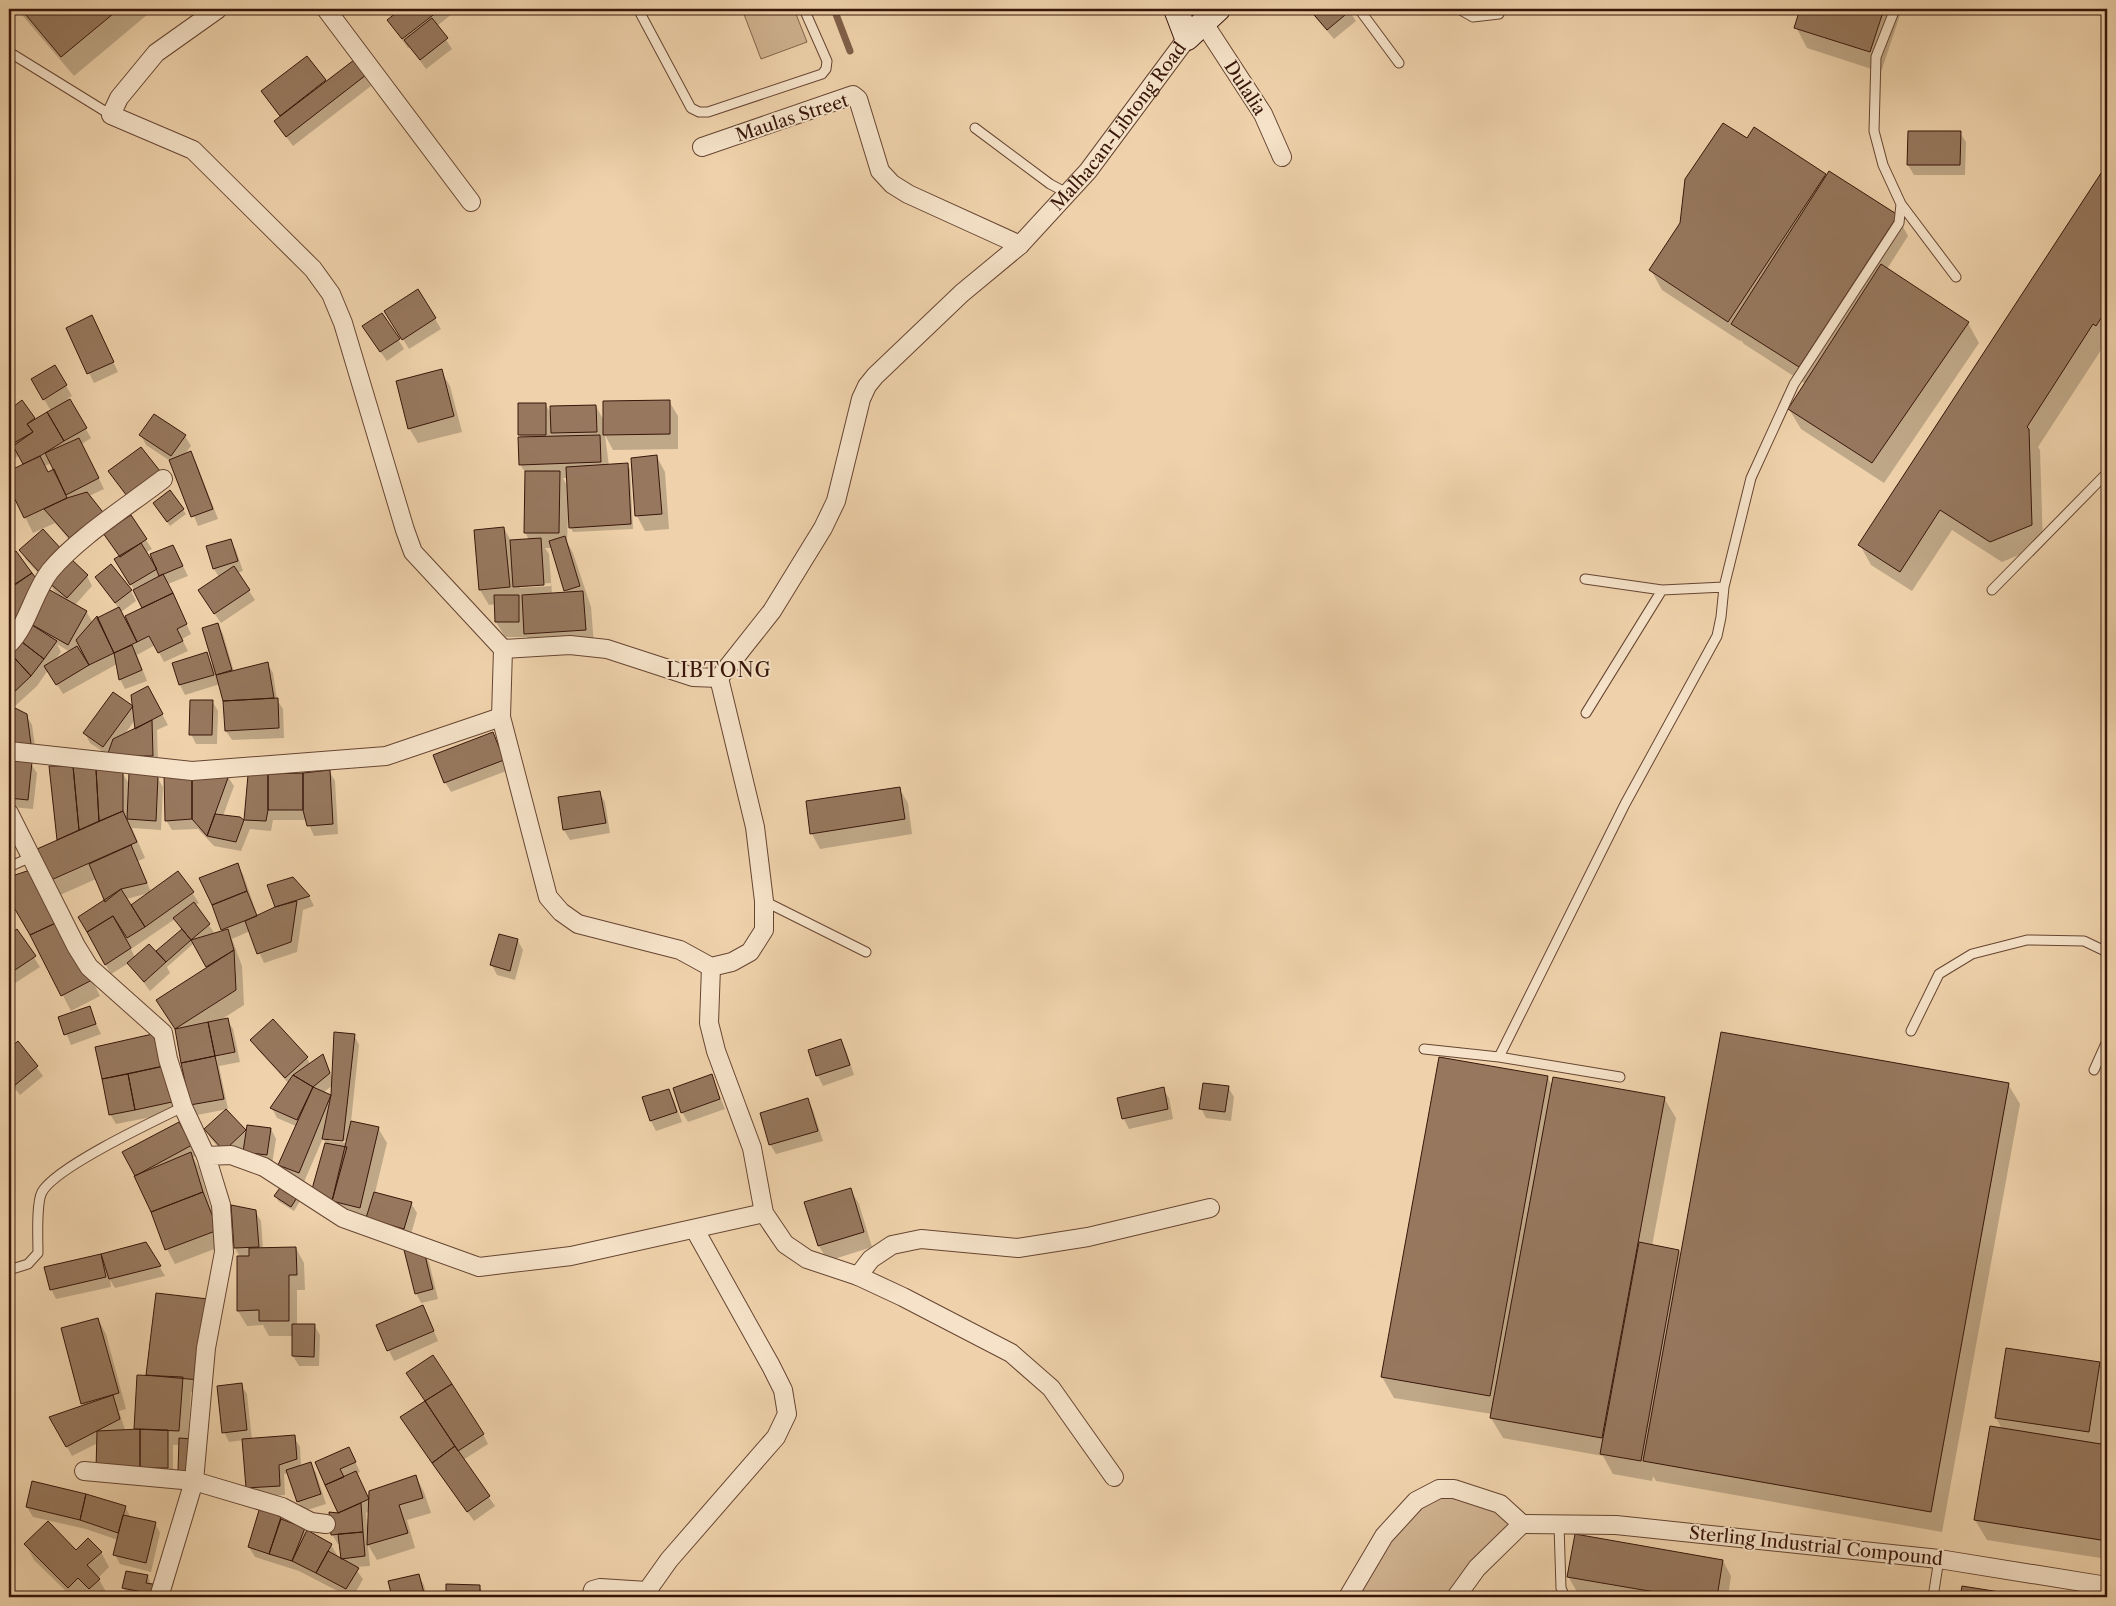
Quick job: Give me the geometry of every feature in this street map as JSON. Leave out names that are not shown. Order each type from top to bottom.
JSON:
[{"type":"main road","points":[[1176,9],[1203,23]]},
{"type":"street","points":[[218,9],[156,53],[119,98],[110,116],[192,150],[313,269],[331,294],[343,323],[413,552],[502,649],[501,717],[548,897],[561,912],[578,924],[680,950],[711,967],[732,962],[750,952],[764,930],[764,901],[755,827],[719,678],[693,677],[607,649],[570,645],[502,649]]},
{"type":"street","points":[[326,9],[471,202]]},
{"type":"street","name":"Dulalia","points":[[1203,23],[1263,114],[1282,157]]},
{"type":"street","name":"Malhacan-Libtong Road","points":[[719,678],[772,611],[823,528],[836,501],[861,399],[867,386],[875,376],[962,293],[1020,245],[1088,170],[1203,23]]},
{"type":"street","name":"Maulas Street","points":[[702,148],[853,95],[858,100],[880,171],[892,184],[908,194],[1020,245]]},
{"type":"street","points":[[9,644],[17,634],[50,572],[72,549],[163,479]]},
{"type":"street","points":[[9,751],[192,771],[386,756],[501,717]]},
{"type":"street","points":[[9,813],[76,946],[90,967],[163,1033],[168,1059],[183,1107],[206,1156],[221,1205],[224,1252],[206,1348],[194,1481],[159,1597]]},
{"type":"street","points":[[711,967],[709,1023],[716,1051],[752,1148],[764,1213],[785,1244],[807,1259],[858,1276],[1011,1353],[1052,1388],[1114,1477]]},
{"type":"street","points":[[206,1156],[231,1155],[264,1167],[344,1218],[479,1267],[571,1256],[695,1230],[764,1213]]},
{"type":"street","points":[[858,1276],[871,1259],[892,1245],[921,1239],[1018,1248],[1088,1238],[1210,1208]]},
{"type":"street","points":[[591,1597],[593,1590],[600,1588],[646,1594],[670,1560],[776,1438],[787,1414],[783,1390],[771,1366],[695,1230]]},
{"type":"street","points":[[84,1471],[194,1481],[282,1507],[311,1522],[326,1524]]},
{"type":"street","points":[[1348,1597],[1384,1536],[1416,1501],[1439,1490],[1454,1489],[1500,1504],[1522,1524],[1477,1568],[1456,1597]]},
{"type":"street","name":"Sterling Industrial Compound","points":[[1522,1524],[1616,1525],[1939,1559],[2107,1586]]},
{"type":"lane","points":[[638,9],[691,108],[699,112],[708,112],[822,74],[826,69],[827,61],[804,9]]},
{"type":"lane","points":[[1359,9],[1399,63]]},
{"type":"lane","points":[[1459,9],[1472,17],[1499,14]]},
{"type":"lane","points":[[1895,9],[1876,57],[1874,131],[1883,165],[1901,204],[1956,277]]},
{"type":"lane","points":[[9,52],[110,116]]},
{"type":"lane","points":[[975,128],[1050,184],[1068,193]]},
{"type":"lane","points":[[1499,1057],[1625,804],[1717,636],[1724,586],[1751,478],[1794,384],[1899,223],[1901,204]]},
{"type":"lane","points":[[1992,590],[2107,473]]},
{"type":"lane","points":[[1585,579],[1662,590],[1724,586]]},
{"type":"lane","points":[[1586,713],[1662,590]]},
{"type":"lane","points":[[9,867],[31,857]]},
{"type":"lane","points":[[764,901],[866,952]]},
{"type":"lane","points":[[1911,1031],[1939,974],[1972,954],[2027,940],[2084,941],[2107,952]]},
{"type":"lane","points":[[2094,1070],[2107,1041]]},
{"type":"lane","points":[[1424,1049],[1499,1057],[1620,1077]]},
{"type":"lane","points":[[9,1270],[28,1264],[38,1253],[38,1212],[41,1192],[60,1174],[124,1136],[183,1107]]},
{"type":"lane","points":[[1559,1525],[1561,1588],[1565,1597]]},
{"type":"lane","points":[[1932,1597],[1939,1559]]},
{"type":"shaded area","points":[[742,9],[794,9],[807,42],[761,59]]},
{"type":"shaded area","points":[[1454,1489],[1522,1524],[1456,1597],[1348,1597],[1416,1501]]},
{"type":"building","points":[[21,9],[119,9],[61,57]]},
{"type":"building","points":[[401,9],[441,9],[402,39],[387,20]]},
{"type":"building","points":[[1309,9],[1350,9],[1351,10],[1327,30]]},
{"type":"building","points":[[1800,9],[1884,9],[1870,52],[1794,28]]},
{"type":"building","points":[[432,18],[448,38],[420,60],[404,40]]},
{"type":"building","points":[[307,56],[326,80],[280,116],[261,91]]},
{"type":"building","points":[[354,60],[366,75],[286,137],[274,121]]},
{"type":"building","points":[[1723,123],[1747,138],[1754,127],[1826,174],[1728,322],[1649,270],[1680,223],[1685,179]]},
{"type":"building","points":[[1908,131],[1961,131],[1960,165],[1907,165]]},
{"type":"building","points":[[2107,164],[2107,309],[2096,326],[2093,324],[2027,427],[2029,429],[2032,525],[1990,542],[1940,510],[1900,572],[1858,545]]},
{"type":"building","points":[[1829,171],[1898,215],[1799,367],[1731,324]]},
{"type":"building","points":[[1881,264],[1969,322],[1872,463],[1788,409]]},
{"type":"building","points":[[418,289],[436,318],[402,340],[384,311]]},
{"type":"building","points":[[382,313],[400,339],[380,352],[362,326]]},
{"type":"building","points":[[92,315],[114,362],[87,374],[66,328]]},
{"type":"building","points":[[55,365],[67,385],[43,400],[31,379]]},
{"type":"building","points":[[442,369],[454,416],[408,429],[396,381]]},
{"type":"building","points":[[70,399],[87,428],[64,441],[47,412]]},
{"type":"building","points":[[22,400],[35,418],[27,424],[33,432],[9,449],[9,410]]},
{"type":"building","points":[[670,400],[670,434],[603,435],[603,401]]},
{"type":"building","points":[[518,403],[546,403],[546,435],[518,435]]},
{"type":"building","points":[[596,405],[597,432],[551,433],[550,406]]},
{"type":"building","points":[[47,412],[64,441],[23,464],[12,444],[33,432],[27,424]]},
{"type":"building","points":[[154,414],[186,435],[171,456],[139,435]]},
{"type":"building","points":[[600,435],[601,462],[519,465],[518,437]]},
{"type":"building","points":[[79,438],[99,478],[66,495],[45,453]]},
{"type":"building","points":[[141,447],[160,471],[127,496],[108,471]]},
{"type":"building","points":[[191,451],[213,509],[191,517],[169,460]]},
{"type":"building","points":[[657,455],[662,514],[635,516],[631,458]]},
{"type":"building","points":[[40,456],[48,472],[54,469],[67,498],[24,518],[9,487],[9,471]]},
{"type":"building","points":[[628,463],[631,524],[569,528],[566,467]]},
{"type":"building","points":[[525,471],[560,471],[559,533],[524,533]]},
{"type":"building","points":[[170,490],[184,509],[167,522],[153,503]]},
{"type":"building","points":[[87,492],[106,516],[73,542],[44,509],[67,498]]},
{"type":"building","points":[[131,515],[147,539],[120,557],[103,533]]},
{"type":"building","points":[[504,527],[510,587],[479,590],[474,530]]},
{"type":"building","points":[[43,529],[63,551],[39,572],[19,550]]},
{"type":"building","points":[[565,536],[580,586],[564,591],[549,541]]},
{"type":"building","points":[[541,538],[544,585],[513,587],[510,540]]},
{"type":"building","points":[[231,539],[238,561],[213,569],[206,546]]},
{"type":"building","points":[[141,543],[157,569],[130,585],[114,559]]},
{"type":"building","points":[[173,545],[183,566],[159,576],[150,554]]},
{"type":"building","points":[[16,551],[32,573],[9,589],[9,555]]},
{"type":"building","points":[[69,557],[88,575],[67,598],[47,581]]},
{"type":"building","points":[[111,564],[132,590],[115,603],[95,577]]},
{"type":"building","points":[[234,566],[250,590],[214,614],[198,590]]},
{"type":"building","points":[[32,573],[39,582],[15,627],[9,618],[9,588]]},
{"type":"building","points":[[163,574],[173,593],[142,608],[133,590]]},
{"type":"building","points":[[48,589],[87,611],[68,645],[29,623]]},
{"type":"building","points":[[583,591],[586,630],[524,634],[522,595]]},
{"type":"building","points":[[173,593],[187,624],[177,629],[183,641],[158,653],[149,636],[137,642],[125,616]]},
{"type":"building","points":[[494,595],[519,595],[519,622],[495,622]]},
{"type":"building","points":[[119,607],[137,642],[114,653],[97,618]]},
{"type":"building","points":[[97,616],[114,653],[89,665],[76,640]]},
{"type":"building","points":[[29,623],[57,641],[44,659],[18,639]]},
{"type":"building","points":[[218,623],[232,670],[216,675],[202,628]]},
{"type":"building","points":[[18,639],[44,659],[31,676],[9,652]]},
{"type":"building","points":[[132,645],[142,670],[119,680],[114,653]]},
{"type":"building","points":[[77,646],[89,665],[56,685],[44,666]]},
{"type":"building","points":[[9,652],[31,676],[9,697]]},
{"type":"building","points":[[207,652],[214,675],[179,685],[172,663]]},
{"type":"building","points":[[268,662],[274,698],[223,701],[216,675]]},
{"type":"building","points":[[148,686],[163,714],[135,729],[131,695]]},
{"type":"building","points":[[113,692],[133,706],[103,747],[83,733]]},
{"type":"building","points":[[278,698],[279,728],[225,731],[223,701]]},
{"type":"building","points":[[190,700],[213,700],[212,735],[189,735]]},
{"type":"building","points":[[9,705],[27,714],[31,744],[9,746]]},
{"type":"building","points":[[152,720],[153,756],[107,756],[113,739]]},
{"type":"building","points":[[493,732],[504,760],[444,783],[433,755]]},
{"type":"building","points":[[9,760],[32,762],[28,800],[9,798]]},
{"type":"building","points":[[49,766],[73,766],[79,830],[57,840]]},
{"type":"building","points":[[73,766],[96,769],[99,821],[79,830]]},
{"type":"building","points":[[96,769],[123,770],[123,811],[99,821]]},
{"type":"building","points":[[330,770],[333,824],[307,826],[303,810],[303,773]]},
{"type":"building","points":[[129,773],[158,776],[156,821],[127,819]]},
{"type":"building","points":[[164,773],[192,776],[192,819],[165,821]]},
{"type":"building","points":[[303,773],[303,810],[268,810],[268,774]]},
{"type":"building","points":[[268,774],[268,810],[266,821],[244,820],[248,775]]},
{"type":"building","points":[[229,775],[207,836],[192,819],[192,776]]},
{"type":"building","points":[[900,787],[905,819],[810,834],[806,801]]},
{"type":"building","points":[[600,791],[606,823],[563,830],[558,797]]},
{"type":"building","points":[[123,811],[137,842],[51,880],[37,849]]},
{"type":"building","points":[[215,814],[240,817],[244,820],[236,842],[207,836]]},
{"type":"building","points":[[131,845],[147,883],[121,889],[105,902],[89,864]]},
{"type":"building","points":[[238,863],[247,891],[212,905],[199,878]]},
{"type":"building","points":[[27,871],[39,880],[62,920],[30,935],[9,899],[9,877]]},
{"type":"building","points":[[178,871],[194,892],[145,927],[131,905]]},
{"type":"building","points":[[293,877],[310,896],[275,907],[267,885]]},
{"type":"building","points":[[121,889],[145,927],[127,938],[113,916],[87,932],[78,917]]},
{"type":"building","points":[[247,891],[257,916],[221,930],[212,905]]},
{"type":"building","points":[[297,901],[291,942],[257,954],[245,921],[275,907]]},
{"type":"building","points":[[194,902],[210,924],[191,940],[173,918]]},
{"type":"building","points":[[113,916],[131,948],[105,965],[87,932]]},
{"type":"building","points":[[62,920],[92,980],[61,996],[30,935]]},
{"type":"building","points":[[17,929],[36,956],[9,974],[9,935]]},
{"type":"building","points":[[182,929],[191,940],[166,962],[156,951]]},
{"type":"building","points":[[228,929],[234,950],[206,967],[191,940]]},
{"type":"building","points":[[499,934],[518,939],[510,971],[490,965]]},
{"type":"building","points":[[149,944],[166,962],[144,982],[127,963]]},
{"type":"building","points":[[234,950],[236,990],[175,1029],[156,1000]]},
{"type":"building","points":[[90,1006],[96,1024],[64,1035],[58,1017]]},
{"type":"building","points":[[228,1018],[235,1052],[215,1056],[208,1022]]},
{"type":"building","points":[[273,1019],[308,1057],[285,1078],[250,1040]]},
{"type":"building","points":[[208,1022],[215,1056],[181,1063],[175,1029]]},
{"type":"building","points":[[334,1032],[355,1034],[343,1141],[322,1139],[331,1095]]},
{"type":"building","points":[[1721,1032],[2009,1083],[1931,1512],[1643,1461]]},
{"type":"building","points":[[157,1033],[164,1066],[102,1079],[95,1047]]},
{"type":"building","points":[[841,1039],[850,1065],[816,1076],[808,1050]]},
{"type":"building","points":[[18,1041],[38,1066],[14,1086],[9,1080],[9,1049]]},
{"type":"building","points":[[323,1054],[330,1073],[313,1087],[293,1075]]},
{"type":"building","points":[[215,1056],[224,1099],[190,1105],[181,1063]]},
{"type":"building","points":[[1439,1057],[1548,1076],[1490,1396],[1381,1377]]},
{"type":"building","points":[[164,1066],[172,1102],[135,1110],[128,1074]]},
{"type":"building","points":[[128,1074],[135,1110],[109,1115],[102,1079]]},
{"type":"building","points":[[712,1074],[720,1099],[681,1113],[673,1088]]},
{"type":"building","points":[[293,1075],[313,1087],[297,1120],[270,1108]]},
{"type":"building","points":[[1553,1077],[1665,1097],[1602,1438],[1490,1418]]},
{"type":"building","points":[[1203,1083],[1229,1086],[1225,1112],[1199,1109]]},
{"type":"building","points":[[313,1087],[331,1095],[299,1173],[278,1165]]},
{"type":"building","points":[[1164,1087],[1168,1109],[1122,1119],[1117,1098]]},
{"type":"building","points":[[669,1089],[677,1112],[650,1121],[642,1097]]},
{"type":"building","points":[[808,1098],[818,1131],[769,1145],[760,1113]]},
{"type":"building","points":[[226,1109],[246,1130],[224,1151],[204,1129]]},
{"type":"building","points":[[351,1121],[379,1127],[360,1208],[332,1201]]},
{"type":"building","points":[[179,1122],[192,1145],[135,1176],[122,1152]]},
{"type":"building","points":[[247,1125],[271,1128],[267,1155],[243,1152]]},
{"type":"building","points":[[325,1143],[347,1147],[332,1201],[312,1189]]},
{"type":"building","points":[[191,1152],[203,1192],[151,1212],[134,1176]]},
{"type":"building","points":[[282,1185],[298,1196],[291,1207],[274,1196]]},
{"type":"building","points":[[851,1188],[864,1232],[818,1246],[804,1202]]},
{"type":"building","points":[[203,1192],[218,1230],[165,1250],[151,1212]]},
{"type":"building","points":[[374,1192],[412,1202],[404,1229],[366,1218]]},
{"type":"building","points":[[231,1205],[256,1210],[259,1247],[234,1248]]},
{"type":"building","points":[[146,1242],[161,1266],[109,1279],[101,1254]]},
{"type":"building","points":[[1639,1242],[1679,1250],[1641,1461],[1600,1454]]},
{"type":"building","points":[[296,1247],[297,1275],[289,1275],[289,1321],[259,1321],[259,1310],[237,1311],[237,1256],[249,1256],[249,1248]]},
{"type":"building","points":[[404,1250],[424,1251],[433,1289],[415,1294]]},
{"type":"building","points":[[101,1254],[106,1277],[50,1290],[44,1267]]},
{"type":"building","points":[[156,1293],[208,1299],[199,1380],[146,1375]]},
{"type":"building","points":[[423,1305],[434,1331],[387,1351],[376,1325]]},
{"type":"building","points":[[98,1318],[119,1393],[81,1404],[61,1328]]},
{"type":"building","points":[[292,1324],[315,1324],[314,1357],[292,1356]]},
{"type":"building","points":[[2006,1348],[2100,1362],[2089,1432],[1995,1418]]},
{"type":"building","points":[[433,1355],[452,1384],[425,1401],[406,1373]]},
{"type":"building","points":[[137,1375],[183,1377],[179,1431],[134,1429]]},
{"type":"building","points":[[242,1383],[247,1430],[222,1433],[217,1386]]},
{"type":"building","points":[[452,1384],[484,1434],[458,1451],[425,1401]]},
{"type":"building","points":[[113,1395],[120,1419],[66,1447],[49,1417]]},
{"type":"building","points":[[425,1401],[455,1446],[432,1463],[400,1417]]},
{"type":"building","points":[[1990,1426],[2107,1445],[2107,1541],[1974,1520]]},
{"type":"building","points":[[140,1429],[140,1468],[96,1469],[97,1431]]},
{"type":"building","points":[[140,1429],[168,1430],[168,1468],[140,1468]]},
{"type":"building","points":[[295,1435],[297,1459],[279,1465],[280,1486],[246,1488],[242,1439]]},
{"type":"building","points":[[179,1438],[193,1439],[191,1471],[178,1471]]},
{"type":"building","points":[[455,1446],[490,1496],[467,1512],[432,1463]]},
{"type":"building","points":[[349,1447],[356,1462],[340,1469],[344,1477],[325,1485],[315,1462]]},
{"type":"building","points":[[311,1462],[321,1494],[297,1502],[286,1470]]},
{"type":"building","points":[[356,1471],[369,1499],[338,1513],[325,1485]]},
{"type":"building","points":[[416,1475],[423,1498],[399,1505],[408,1533],[367,1545],[369,1491]]},
{"type":"building","points":[[32,1481],[86,1494],[80,1520],[26,1507]]},
{"type":"building","points":[[86,1494],[126,1506],[118,1533],[80,1520]]},
{"type":"building","points":[[361,1503],[363,1532],[331,1535],[329,1512],[338,1513]]},
{"type":"building","points":[[260,1507],[282,1514],[269,1554],[248,1547]]},
{"type":"building","points":[[123,1515],[156,1522],[146,1563],[113,1555]]},
{"type":"building","points":[[281,1519],[305,1528],[292,1561],[269,1554]]},
{"type":"building","points":[[48,1521],[76,1550],[88,1538],[102,1552],[87,1565],[100,1579],[89,1589],[78,1578],[68,1588],[24,1544]]},
{"type":"building","points":[[307,1530],[332,1544],[316,1573],[292,1561]]},
{"type":"building","points":[[363,1532],[365,1556],[341,1559],[338,1534]]},
{"type":"building","points":[[1575,1534],[1723,1560],[1717,1597],[1684,1597],[1567,1577]]},
{"type":"building","points":[[328,1551],[359,1568],[346,1589],[316,1573]]},
{"type":"building","points":[[126,1571],[148,1575],[146,1583],[159,1585],[157,1595],[122,1588]]},
{"type":"building","points":[[419,1574],[425,1597],[392,1597],[388,1581]]},
{"type":"building","points":[[446,1584],[480,1585],[480,1597],[446,1597]]},
{"type":"building","points":[[1962,1586],[2031,1597],[1960,1597]]},
{"type":"building","points":[[122,1593],[140,1597],[121,1597]]},
{"type":"waterway","points":[[834,9],[850,51]]},
{"type":"district","name":"LIBTONG","points":[[719,670]]}]
